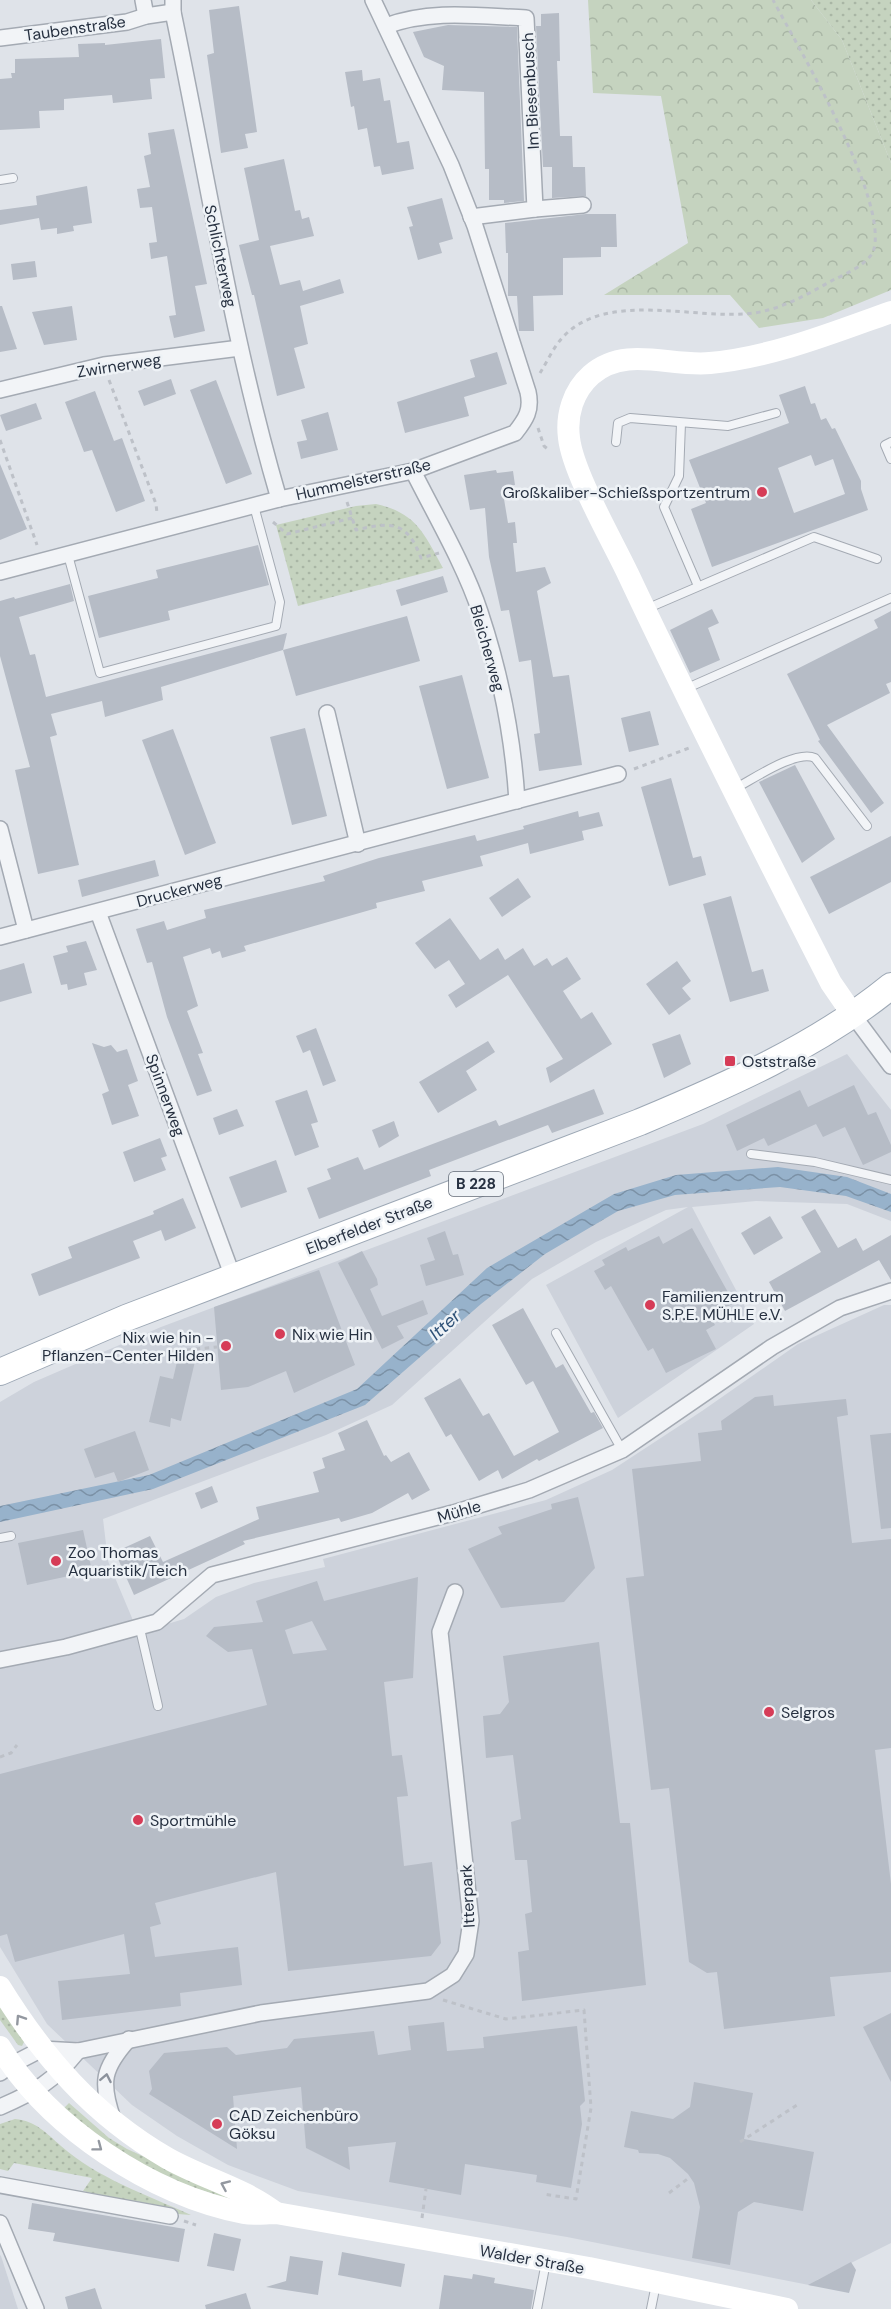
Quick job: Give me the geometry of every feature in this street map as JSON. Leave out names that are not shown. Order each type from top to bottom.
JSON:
[{"type":"main road","points":[[853,1015],[831,983],[707,740],[644,609],[579,470],[569,440],[568,412],[580,387],[591,375],[622,360],[708,364],[720,362],[777,351],[891,312]]},
{"type":"main road","name":"Elberfelder Straße","points":[[0,1372],[126,1318],[709,1093],[815,1040],[891,986]]},
{"type":"main road","name":"Walder Straße","points":[[0,1987],[60,2072],[115,2122],[168,2158],[261,2201],[276,2213]]},
{"type":"main road","name":"Walder Straße","points":[[4,2062],[52,2112],[111,2156],[147,2177],[207,2204],[246,2214],[276,2213],[546,2261],[787,2309]]},
{"type":"street","points":[[143,0],[146,16]]},
{"type":"street","name":"Hummelsterstraße","points":[[0,572],[279,499],[413,471],[515,433],[526,419],[531,406],[528,392],[471,216],[452,165],[373,0]]},
{"type":"street","name":"Taubenstraße","points":[[0,38],[127,22],[173,6]]},
{"type":"street","name":"Schlichterweg","points":[[173,6],[240,348],[279,499]]},
{"type":"street","name":"Im Biesenbusch","points":[[386,26],[446,7],[526,18],[536,209]]},
{"type":"street","points":[[471,216],[583,205]]},
{"type":"street","name":"Zwirnerweg","points":[[0,390],[104,365],[240,348]]},
{"type":"street","name":"Bleicherweg","points":[[413,471],[480,611],[501,691],[515,766],[517,801]]},
{"type":"street","points":[[327,713],[358,844]]},
{"type":"street","name":"Druckerweg","points":[[0,937],[618,774]]},
{"type":"street","points":[[0,829],[26,930]]},
{"type":"street","name":"Spinnerweg","points":[[98,912],[233,1277]]},
{"type":"street","points":[[853,1015],[891,1066]]},
{"type":"street","name":"Mühle","points":[[0,1660],[140,1629],[158,1622],[212,1575],[453,1514],[529,1490],[622,1450],[772,1347],[840,1308],[891,1291]]},
{"type":"street","name":"Itterpark","points":[[42,2049],[78,2051],[270,2012],[403,1996],[428,1991],[453,1976],[466,1954],[471,1921],[440,1632],[455,1592]]},
{"type":"street","points":[[115,2122],[104,2094],[105,2079],[111,2058],[129,2039]]},
{"type":"street","points":[[4,2062],[42,2049]]},
{"type":"street","points":[[0,2107],[35,2092],[60,2072],[78,2051]]},
{"type":"street","points":[[0,2185],[170,2216]]},
{"type":"street","points":[[0,2223],[36,2309]]},
{"type":"lane","points":[[0,180],[13,178]]},
{"type":"lane","points":[[616,442],[616,428],[623,419],[728,426],[776,413]]},
{"type":"lane","points":[[681,423],[680,476],[664,507],[698,586]]},
{"type":"lane","points":[[891,442],[885,445],[891,459]]},
{"type":"lane","points":[[68,555],[100,673],[276,626],[280,602],[254,506]]},
{"type":"lane","points":[[644,609],[814,537],[877,559]]},
{"type":"lane","points":[[684,689],[891,598]]},
{"type":"lane","points":[[732,790],[796,757],[810,756],[815,758],[867,826]]},
{"type":"lane","points":[[751,1154],[815,1162],[891,1180]]},
{"type":"lane","points":[[556,1333],[622,1450]]},
{"type":"lane","points":[[0,1538],[11,1536]]},
{"type":"lane","points":[[140,1629],[158,1706]]},
{"type":"lane","points":[[537,2309],[546,2261]]},
{"type":"lane","points":[[651,2309],[657,2283]]},
{"type":"path","points":[[528,392],[562,338],[584,320],[619,311],[753,313],[790,303],[854,269],[873,252],[877,226],[868,186],[839,117],[773,0]]},
{"type":"path","points":[[110,380],[156,504],[157,513]]},
{"type":"path","points":[[0,440],[37,545]]},
{"type":"path","points":[[345,497],[356,530],[385,523],[401,528],[416,544],[420,558],[441,553]]},
{"type":"path","points":[[267,517],[287,534],[352,518]]},
{"type":"path","points":[[618,774],[707,740]]},
{"type":"path","points":[[133,1355],[217,1347]]},
{"type":"path","points":[[0,1757],[11,1753],[17,1745]]},
{"type":"path","points":[[441,1999],[506,2019],[584,2010],[591,2108],[576,2199],[543,2194]]},
{"type":"path","points":[[740,2142],[800,2103]]},
{"type":"path","points":[[669,2193],[690,2177]]},
{"type":"path","points":[[422,2218],[426,2189]]},
{"type":"shaded area","points":[[847,1054],[891,1110],[891,1221],[847,1204],[756,1201],[692,1207],[754,1324],[618,1418],[546,1285],[688,1207],[666,1210],[596,1242],[532,1279],[392,1405],[326,1435],[103,1519],[108,1561],[132,1618],[134,1634],[184,1619],[216,1597],[254,1583],[325,1567],[323,1559],[546,1500],[612,1470],[798,1344],[884,1305],[891,1305],[891,2243],[817,2280],[814,2286],[567,2237],[298,2191],[228,2165],[177,2136],[132,2105],[47,2024],[0,1947],[0,1402],[34,1382],[161,1327],[703,1124]]},
{"type":"shaded area","points":[[1,2256],[18,2309],[0,2309]]},
{"type":"green space","points":[[588,0],[811,0],[842,40],[891,163],[891,290],[823,318],[759,328],[730,295],[604,295],[688,243],[661,96],[593,93]]},
{"type":"green space","points":[[811,0],[891,0],[891,163],[842,40]]},
{"type":"green space","points":[[376,504],[390,508],[410,519],[424,535],[443,568],[298,606],[276,525],[356,506]]},
{"type":"green space","points":[[0,2005],[25,2040],[22,2046],[18,2045],[0,2020]]},
{"type":"green space","points":[[69,2103],[109,2138],[127,2149],[258,2208],[153,2175],[62,2110]]},
{"type":"green space","points":[[15,2119],[29,2122],[40,2128],[75,2157],[106,2177],[191,2215],[178,2214],[83,2191],[92,2178],[14,2163],[8,2171],[0,2169],[0,2124]]},
{"type":"water","name":"Itter","points":[[778,1167],[847,1177],[891,1194],[891,1212],[846,1196],[780,1187],[675,1195],[618,1211],[545,1254],[481,1304],[365,1405],[153,1489],[0,1522],[0,1506],[149,1475],[357,1389],[487,1268],[614,1194],[676,1175]]},
{"type":"building","points":[[239,6],[257,132],[245,134],[248,148],[221,153],[207,55],[214,53],[209,10]]},
{"type":"building","points":[[559,13],[560,61],[557,61],[560,136],[572,136],[573,167],[585,167],[586,196],[552,198],[552,167],[543,167],[536,26],[541,26],[541,14]]},
{"type":"building","points":[[448,25],[517,27],[524,201],[504,203],[504,200],[489,200],[489,169],[485,169],[484,92],[442,90],[444,66],[424,57],[413,32]]},
{"type":"building","points":[[161,39],[165,78],[150,79],[152,99],[113,103],[112,95],[64,99],[64,110],[39,111],[40,128],[0,130],[0,79],[12,78],[11,73],[15,73],[15,59],[79,57],[78,44],[105,43],[105,45]]},
{"type":"building","points":[[362,70],[363,81],[380,78],[384,101],[390,100],[397,143],[409,141],[414,169],[382,175],[380,166],[374,167],[367,128],[358,130],[354,106],[351,107],[345,72]]},
{"type":"building","points":[[174,129],[207,284],[195,286],[205,331],[174,338],[169,316],[176,315],[167,256],[151,259],[149,243],[157,242],[152,207],[140,208],[137,189],[150,187],[144,156],[151,154],[148,133]]},
{"type":"building","points":[[284,159],[295,211],[300,210],[302,219],[309,217],[314,236],[270,246],[280,285],[300,280],[303,291],[340,279],[344,293],[300,306],[308,344],[294,348],[305,388],[277,396],[254,295],[252,295],[239,245],[259,240],[244,168]]},
{"type":"building","points":[[87,186],[92,223],[73,226],[74,231],[57,234],[57,228],[41,230],[39,218],[0,225],[0,210],[37,205],[36,196]]},
{"type":"building","points":[[442,198],[453,239],[439,243],[442,253],[418,260],[409,227],[413,226],[407,207]]},
{"type":"building","points":[[586,214],[616,214],[617,247],[601,247],[601,257],[563,258],[563,295],[533,296],[534,331],[519,331],[517,296],[508,296],[505,223]]},
{"type":"building","points":[[35,261],[37,277],[13,280],[11,264]]},
{"type":"building","points":[[0,306],[2,306],[17,349],[0,352]]},
{"type":"building","points":[[72,306],[77,340],[44,345],[32,312]]},
{"type":"building","points":[[497,352],[507,384],[464,397],[469,416],[405,433],[397,402],[475,377],[470,360]]},
{"type":"building","points":[[171,379],[176,394],[144,406],[138,391]]},
{"type":"building","points":[[216,380],[252,474],[226,484],[190,390]]},
{"type":"building","name":"Großkaliber-Schießsportzentrum","points":[[805,386],[811,404],[815,403],[821,420],[826,418],[832,429],[835,428],[861,481],[861,489],[868,510],[712,567],[691,509],[706,503],[689,460],[789,423],[779,395]],"holes":[[[811,455],[815,466],[833,459],[845,494],[794,513],[778,468]]]},
{"type":"building","points":[[95,391],[114,441],[122,438],[145,501],[116,512],[92,450],[84,452],[65,402]]},
{"type":"building","points":[[36,403],[42,419],[6,431],[0,415]]},
{"type":"building","points":[[328,412],[338,450],[301,459],[297,442],[307,440],[301,420]]},
{"type":"building","points":[[0,464],[27,529],[0,540]]},
{"type":"building","points":[[496,470],[497,473],[513,471],[515,485],[502,487],[508,523],[515,522],[517,543],[513,543],[516,572],[545,567],[551,583],[537,591],[553,677],[569,675],[582,765],[539,771],[534,734],[540,733],[531,660],[519,662],[509,610],[501,611],[489,557],[485,508],[470,510],[464,475]]},
{"type":"building","points":[[258,545],[269,585],[168,611],[170,620],[99,638],[88,596],[158,578],[156,570]]},
{"type":"building","points":[[443,576],[448,592],[401,606],[396,590]]},
{"type":"building","points":[[70,584],[74,601],[19,617],[30,655],[35,654],[46,697],[287,633],[283,650],[161,687],[163,700],[105,717],[102,701],[51,714],[57,735],[50,737],[79,865],[38,874],[15,770],[30,767],[0,656],[0,601]]},
{"type":"building","points":[[712,609],[719,623],[708,628],[720,660],[690,673],[670,630]]},
{"type":"building","points":[[891,611],[891,682],[886,684],[890,693],[827,725],[884,803],[871,813],[818,741],[820,740],[787,674],[878,628],[874,620]]},
{"type":"building","points":[[407,616],[420,661],[296,696],[283,650]]},
{"type":"building","points":[[462,675],[489,778],[447,789],[419,686]]},
{"type":"building","points":[[650,711],[659,745],[629,752],[621,718]]},
{"type":"building","points":[[305,728],[327,816],[292,825],[270,737]]},
{"type":"building","points":[[173,729],[216,843],[185,855],[142,740]]},
{"type":"building","points":[[795,765],[835,839],[802,863],[759,782]]},
{"type":"building","points":[[671,778],[693,858],[701,856],[706,875],[669,886],[641,787]]},
{"type":"building","points":[[578,811],[579,817],[599,812],[603,826],[582,831],[584,840],[530,854],[528,843],[480,856],[483,866],[422,881],[425,891],[376,903],[377,908],[244,946],[246,951],[222,958],[220,951],[212,954],[210,948],[183,957],[198,1006],[187,1011],[203,1053],[198,1054],[212,1091],[197,1096],[167,1017],[152,962],[147,963],[136,929],[164,921],[167,930],[206,918],[204,910],[325,881],[323,876],[379,858],[475,835],[477,841],[524,829],[523,826]]},
{"type":"building","points":[[891,836],[891,882],[829,914],[810,877]]},
{"type":"building","points":[[155,860],[159,876],[82,897],[78,880]]},
{"type":"building","points":[[518,878],[531,897],[502,917],[489,898]]},
{"type":"building","points":[[731,896],[752,972],[763,969],[769,991],[730,1002],[703,904]]},
{"type":"building","points":[[450,918],[480,960],[498,948],[505,960],[523,948],[534,966],[547,958],[552,966],[567,957],[581,979],[563,991],[581,1019],[592,1012],[612,1044],[550,1083],[546,1068],[563,1059],[508,975],[456,1008],[448,995],[465,984],[449,960],[435,969],[415,943]]},
{"type":"building","points":[[86,941],[97,970],[84,973],[87,985],[68,990],[67,984],[61,985],[53,956],[68,952],[66,946]]},
{"type":"building","points":[[677,961],[691,981],[682,988],[691,999],[669,1015],[646,984]]},
{"type":"building","points":[[24,963],[32,993],[0,1002],[0,970]]},
{"type":"building","points":[[316,1028],[336,1081],[323,1086],[310,1050],[303,1053],[296,1036]]},
{"type":"building","points":[[680,1034],[691,1064],[664,1078],[652,1044]]},
{"type":"building","points":[[488,1041],[495,1052],[466,1071],[477,1090],[438,1113],[419,1082]]},
{"type":"building","points":[[92,1043],[104,1047],[111,1045],[117,1052],[127,1049],[138,1081],[128,1085],[139,1116],[112,1125],[102,1094],[109,1091]]},
{"type":"building","points":[[854,1085],[868,1115],[876,1112],[891,1145],[891,1152],[863,1165],[845,1127],[823,1137],[816,1124],[768,1146],[764,1138],[737,1151],[726,1125],[800,1090],[808,1107]]},
{"type":"building","points":[[594,1089],[604,1114],[552,1133],[548,1125],[429,1170],[431,1176],[319,1219],[307,1188],[331,1179],[327,1169],[358,1157],[364,1170],[496,1120],[499,1126]]},
{"type":"building","points":[[307,1090],[318,1122],[311,1124],[319,1147],[295,1156],[275,1101]]},
{"type":"building","points":[[237,1109],[244,1126],[219,1135],[213,1118]]},
{"type":"building","points":[[394,1121],[399,1136],[379,1148],[372,1130]]},
{"type":"building","points":[[160,1138],[167,1156],[161,1158],[166,1170],[134,1182],[123,1152]]},
{"type":"building","points":[[276,1160],[287,1192],[241,1208],[229,1177]]},
{"type":"building","points":[[183,1198],[196,1228],[165,1241],[161,1230],[133,1241],[140,1258],[39,1296],[31,1274],[72,1258],[68,1247],[154,1214],[153,1211]]},
{"type":"building","points":[[815,1209],[838,1248],[856,1238],[863,1251],[891,1235],[891,1280],[879,1260],[785,1311],[769,1282],[821,1252],[801,1217]]},
{"type":"building","points":[[770,1216],[783,1238],[754,1255],[741,1233]]},
{"type":"building","points":[[692,1228],[734,1303],[710,1316],[715,1325],[706,1330],[716,1349],[666,1373],[653,1348],[648,1351],[611,1286],[605,1290],[594,1271],[605,1265],[602,1260],[626,1247],[628,1251],[659,1236],[663,1244]]},
{"type":"building","points":[[445,1231],[453,1255],[458,1254],[464,1275],[426,1286],[420,1265],[435,1260],[427,1238]]},
{"type":"building","points":[[362,1251],[377,1279],[378,1285],[370,1289],[382,1316],[423,1300],[428,1314],[397,1326],[404,1338],[382,1349],[338,1263]]},
{"type":"building","name":"Nix wie Hin","points":[[319,1270],[355,1365],[294,1393],[286,1371],[248,1387],[221,1390],[214,1307]]},
{"type":"building","points":[[523,1308],[556,1368],[563,1364],[591,1413],[594,1412],[603,1428],[539,1461],[537,1459],[502,1479],[498,1470],[479,1481],[451,1434],[446,1437],[424,1398],[460,1378],[483,1416],[489,1413],[514,1456],[559,1432],[533,1381],[526,1385],[492,1325]]},
{"type":"building","points":[[179,1353],[196,1357],[181,1421],[171,1418],[170,1427],[149,1422],[160,1376],[173,1379]]},
{"type":"building","name":"Selgros","points":[[773,1395],[774,1406],[846,1399],[848,1415],[837,1417],[852,1543],[891,1539],[891,1748],[875,1750],[891,1884],[891,1972],[830,1977],[835,2016],[724,2029],[717,1972],[707,1973],[689,1962],[669,1788],[651,1790],[626,1578],[644,1576],[632,1469],[701,1461],[698,1433],[722,1430],[721,1421],[755,1397]]},
{"type":"building","points":[[367,1420],[384,1456],[386,1455],[391,1462],[409,1452],[430,1490],[412,1500],[408,1493],[372,1513],[341,1522],[339,1518],[243,1541],[245,1544],[134,1595],[115,1552],[150,1536],[163,1562],[259,1519],[256,1507],[319,1492],[313,1472],[325,1468],[322,1458],[345,1450],[338,1433]]},
{"type":"building","points":[[135,1431],[149,1470],[118,1482],[114,1472],[95,1478],[84,1449]]},
{"type":"building","points":[[891,1433],[891,1528],[881,1529],[870,1435]]},
{"type":"building","points":[[212,1486],[218,1502],[201,1509],[195,1493]]},
{"type":"building","points":[[578,1497],[595,1568],[564,1602],[501,1608],[468,1549],[502,1534],[498,1527],[552,1509],[551,1504]]},
{"type":"building","name":"Zoo Thomas Aquaristik/Teich","points":[[83,1530],[92,1571],[27,1585],[18,1543]]},
{"type":"building","points":[[418,1577],[413,1678],[384,1682],[392,1756],[402,1755],[408,1796],[397,1797],[404,1866],[432,1862],[441,1943],[431,1956],[288,1971],[276,1872],[155,1903],[161,1924],[150,1927],[155,1957],[238,1947],[242,1985],[180,1993],[181,2006],[62,2020],[58,1981],[130,1974],[124,1934],[15,1962],[7,1934],[0,1936],[0,1774],[267,1705],[252,1649],[228,1652],[206,1636],[214,1627],[263,1622],[256,1601],[317,1581],[324,1601]],"holes":[[[312,1621],[327,1650],[293,1654],[285,1630]]]},
{"type":"building","points":[[599,1642],[620,1823],[630,1823],[646,1985],[522,2001],[518,1952],[529,1950],[525,1914],[532,1912],[527,1860],[515,1860],[511,1822],[521,1819],[513,1755],[486,1758],[483,1716],[500,1714],[509,1702],[503,1656]]},
{"type":"building","points":[[891,2013],[891,2082],[863,2027]]},
{"type":"building","points":[[444,2022],[447,2051],[484,2048],[483,2037],[577,2026],[585,2101],[580,2106],[582,2124],[571,2188],[536,2182],[537,2175],[465,2164],[461,2195],[389,2182],[396,2142],[348,2147],[350,2170],[306,2148],[301,2087],[233,2096],[237,2149],[149,2094],[152,2089],[149,2071],[164,2053],[227,2047],[236,2055],[287,2048],[294,2039],[374,2031],[378,2055],[411,2050],[408,2026]]},
{"type":"building","points":[[694,2082],[753,2093],[744,2139],[814,2152],[803,2211],[754,2202],[738,2212],[730,2265],[692,2258],[700,2207],[694,2183],[688,2174],[670,2158],[658,2154],[639,2153],[638,2150],[624,2147],[631,2111],[673,2119],[690,2107]]},
{"type":"building","points":[[32,2203],[185,2229],[179,2262],[53,2241],[55,2233],[28,2229]]},
{"type":"building","points":[[214,2233],[241,2239],[234,2271],[207,2266]]},
{"type":"building","points":[[342,2252],[405,2264],[401,2287],[338,2275]]},
{"type":"building","points":[[290,2256],[323,2261],[318,2295],[266,2287],[286,2281]]},
{"type":"building","points":[[851,2262],[856,2270],[849,2293],[808,2285]]},
{"type":"building","points":[[473,2274],[495,2278],[494,2283],[534,2290],[531,2309],[439,2309],[444,2275],[472,2279]]},
{"type":"building","points":[[95,2288],[102,2309],[68,2309],[65,2297]]},
{"type":"building","points":[[246,2293],[251,2309],[206,2309],[205,2305]]},
{"type":"place","name":"Großkaliber-Schießsportzentrum","points":[[762,492]]},
{"type":"place","name":"Oststraße","points":[[730,1061]]},
{"type":"place","name":"Familienzentrum S.P.E. MÜHLE e.V.","points":[[650,1305]]},
{"type":"place","name":"Nix wie Hin","points":[[280,1334]]},
{"type":"place","name":"Nix wie hin - Pflanzen-Center Hilden","points":[[226,1346]]},
{"type":"place","name":"Zoo Thomas Aquaristik/Teich","points":[[56,1561]]},
{"type":"place","name":"Selgros","points":[[769,1712]]},
{"type":"place","name":"Sportmühle","points":[[138,1820]]},
{"type":"place","name":"CAD Zeichenbüro Göksu","points":[[217,2124]]}]
